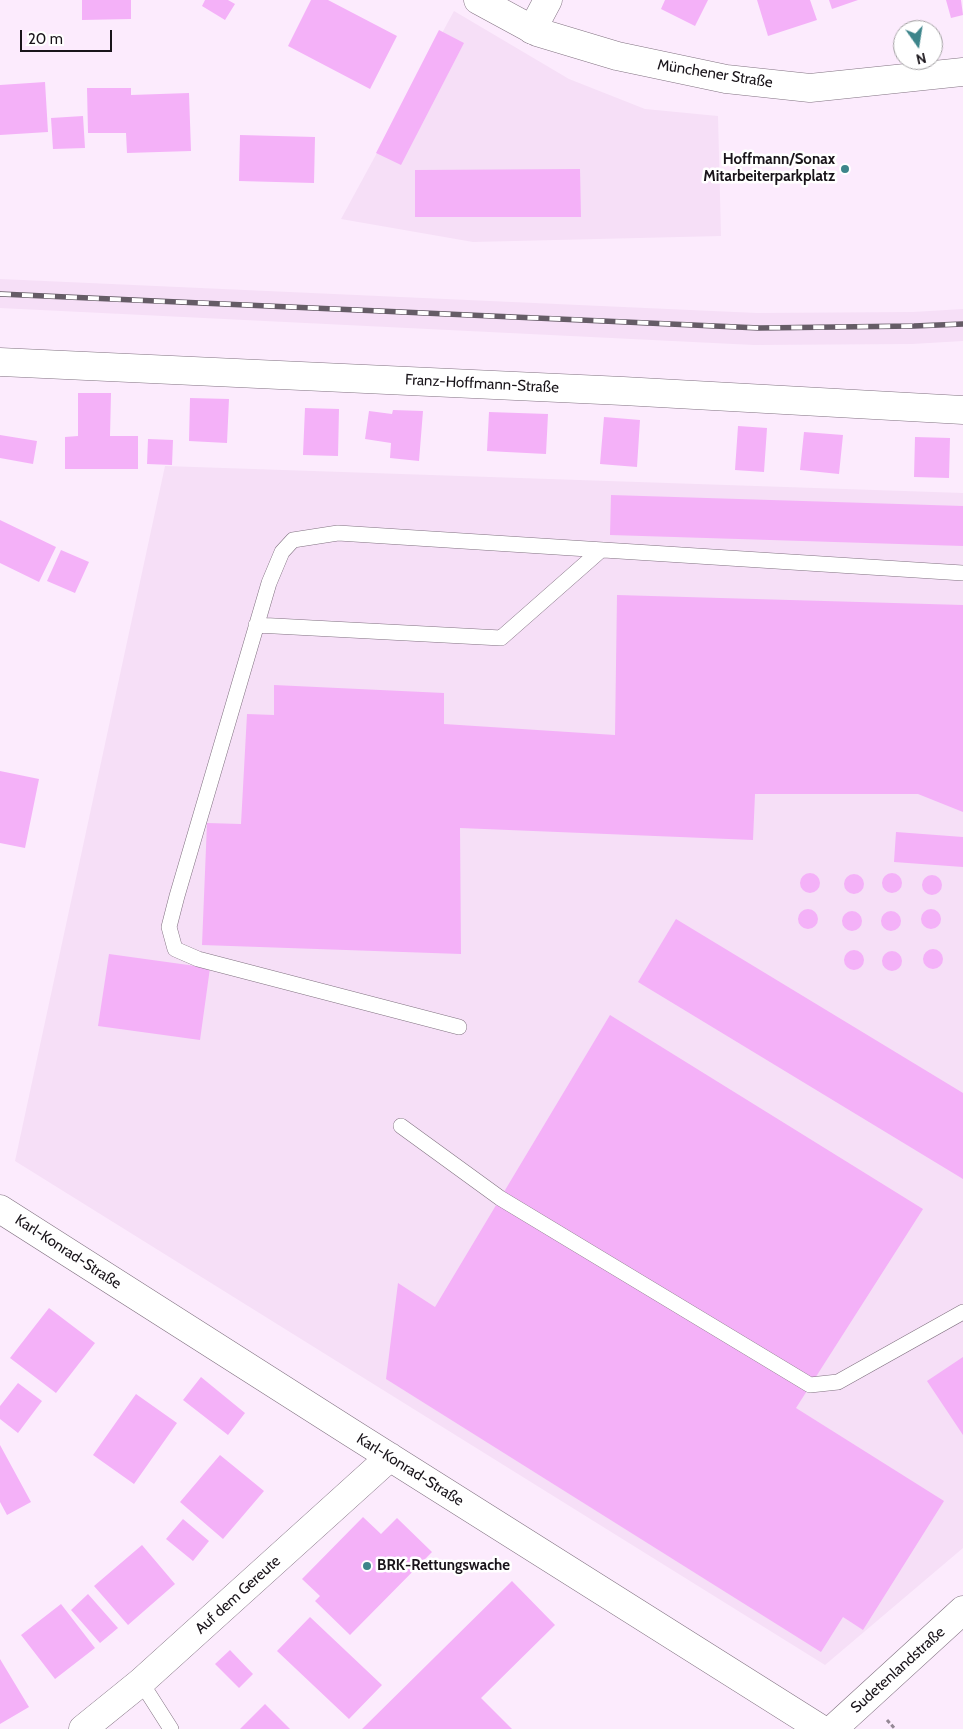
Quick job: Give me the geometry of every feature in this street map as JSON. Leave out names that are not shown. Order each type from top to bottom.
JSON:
[{"type":"street","name":"Münchener Straße","points":[[478,0],[532,30],[617,56],[726,79],[810,88],[963,72]]},
{"type":"street","points":[[532,30],[548,0]]},
{"type":"street","name":"Franz-Hoffmann-Straße","points":[[0,362],[623,391],[963,410]]},
{"type":"street","name":"Karl-Konrad-Straße","points":[[0,1209],[821,1729]]},
{"type":"street","name":"Auf dem Gereute","points":[[83,1729],[141,1682],[390,1457]]},
{"type":"street","name":"Sudetenlandstraße","points":[[833,1729],[963,1610]]},
{"type":"lane","points":[[459,1027],[198,959],[176,949],[169,927],[269,583],[282,552],[293,540],[338,533],[963,573]]},
{"type":"lane","points":[[256,625],[501,638],[601,550]]},
{"type":"lane","points":[[401,1126],[500,1198],[810,1385],[838,1382],[963,1312]]},
{"type":"lane","points":[[141,1682],[171,1729]]},
{"type":"shaded area","points":[[454,11],[569,79],[645,109],[718,116],[721,236],[473,242],[341,219]]},
{"type":"shaded area","points":[[0,279],[757,313],[913,312],[963,309],[963,341],[912,344],[754,345],[0,308]]},
{"type":"shaded area","points":[[165,466],[963,493],[963,1548],[825,1665],[15,1161]]},
{"type":"building","points":[[82,0],[131,0],[131,19],[82,20]]},
{"type":"building","points":[[205,0],[228,0],[235,4],[225,20],[202,6]]},
{"type":"building","points":[[311,0],[328,0],[397,36],[370,89],[288,46]]},
{"type":"building","points":[[665,0],[708,0],[695,26],[661,9]]},
{"type":"building","points":[[757,0],[810,0],[817,20],[768,36]]},
{"type":"building","points":[[829,0],[858,0],[832,9]]},
{"type":"building","points":[[946,0],[961,0],[963,15],[951,18]]},
{"type":"building","points":[[439,30],[464,43],[401,165],[376,153]]},
{"type":"building","points":[[45,82],[48,132],[0,135],[0,85]]},
{"type":"building","points":[[87,88],[131,88],[131,95],[189,93],[191,151],[127,153],[126,133],[88,133]]},
{"type":"building","points":[[83,116],[85,148],[53,149],[51,118]]},
{"type":"building","points":[[240,135],[315,137],[314,183],[239,181]]},
{"type":"building","points":[[580,169],[581,217],[415,217],[415,170]]},
{"type":"building","points":[[78,393],[111,393],[110,436],[138,436],[138,469],[65,469],[65,437],[78,436]]},
{"type":"building","points":[[190,398],[229,399],[227,443],[189,441]]},
{"type":"building","points":[[305,408],[339,409],[338,456],[303,455]]},
{"type":"building","points":[[393,410],[423,411],[419,461],[390,458],[391,443],[365,439],[369,411],[392,414]]},
{"type":"building","points":[[489,412],[548,414],[546,454],[487,451]]},
{"type":"building","points":[[604,417],[640,420],[637,467],[600,464]]},
{"type":"building","points":[[738,426],[767,428],[764,472],[735,470]]},
{"type":"building","points":[[804,432],[843,435],[839,474],[800,470]]},
{"type":"building","points":[[0,435],[37,441],[33,464],[0,458]]},
{"type":"building","points":[[915,437],[950,438],[949,478],[914,477]]},
{"type":"building","points":[[148,439],[173,440],[172,465],[147,464]]},
{"type":"building","points":[[611,495],[963,506],[963,546],[610,535]]},
{"type":"building","points":[[0,520],[56,547],[39,582],[0,563]]},
{"type":"building","points":[[61,550],[89,562],[75,593],[47,581]]},
{"type":"building","points":[[617,595],[963,605],[963,812],[918,794],[755,794],[753,840],[460,828],[461,954],[202,945],[207,823],[241,824],[247,714],[274,715],[274,685],[444,693],[444,724],[615,735]]},
{"type":"building","points":[[0,771],[39,779],[25,848],[0,843]]},
{"type":"building","points":[[896,832],[963,837],[963,867],[894,862]]},
{"type":"building","points":[[810,873],[817,876],[820,883],[817,890],[810,893],[803,890],[800,883],[803,876]]},
{"type":"building","points":[[892,873],[899,876],[902,883],[899,890],[892,893],[885,890],[882,883],[885,876]]},
{"type":"building","points":[[854,874],[861,877],[864,884],[861,891],[854,894],[847,891],[844,884],[847,877]]},
{"type":"building","points":[[932,875],[939,878],[942,885],[939,892],[932,895],[925,892],[922,885],[925,878]]},
{"type":"building","points":[[808,909],[815,912],[818,919],[815,926],[808,929],[801,926],[798,919],[801,912]]},
{"type":"building","points":[[931,909],[938,912],[941,919],[938,926],[931,929],[924,926],[921,919],[924,912]]},
{"type":"building","points":[[852,911],[859,914],[862,921],[859,928],[852,931],[845,928],[842,921],[845,914]]},
{"type":"building","points":[[891,911],[898,914],[901,921],[898,928],[891,931],[884,928],[881,921],[884,914]]},
{"type":"building","points":[[676,919],[963,1093],[963,1179],[638,982]]},
{"type":"building","points":[[933,949],[940,952],[943,959],[940,966],[933,969],[926,966],[923,959],[926,952]]},
{"type":"building","points":[[854,950],[861,953],[864,960],[861,967],[854,970],[847,967],[844,960],[847,953]]},
{"type":"building","points":[[892,951],[899,954],[902,961],[899,968],[892,971],[885,968],[882,961],[885,954]]},
{"type":"building","points":[[109,954],[210,968],[200,1040],[98,1026]]},
{"type":"building","points":[[610,1015],[923,1209],[796,1408],[944,1501],[863,1630],[843,1617],[821,1652],[386,1379],[398,1283],[435,1307]]},
{"type":"building","points":[[49,1308],[95,1343],[56,1393],[10,1358]]},
{"type":"building","points":[[963,1357],[963,1435],[927,1381]]},
{"type":"building","points":[[201,1377],[245,1413],[228,1435],[183,1400]]},
{"type":"building","points":[[18,1383],[42,1401],[18,1433],[0,1419],[0,1406]]},
{"type":"building","points":[[136,1394],[177,1423],[134,1484],[93,1455]]},
{"type":"building","points":[[0,1445],[31,1502],[7,1515],[0,1502]]},
{"type":"building","points":[[220,1455],[264,1491],[223,1539],[180,1502]]},
{"type":"building","name":"BRK-Rettungswache","points":[[363,1517],[381,1534],[397,1518],[432,1552],[350,1635],[315,1601],[320,1596],[302,1579]]},
{"type":"building","points":[[183,1519],[209,1541],[193,1561],[166,1539]]},
{"type":"building","points":[[142,1545],[175,1584],[128,1625],[94,1586]]},
{"type":"building","points":[[512,1581],[555,1625],[481,1698],[512,1729],[362,1729]]},
{"type":"building","points":[[88,1594],[118,1628],[100,1643],[71,1610]]},
{"type":"building","points":[[61,1604],[95,1648],[55,1679],[21,1635]]},
{"type":"building","points":[[310,1617],[382,1685],[349,1719],[277,1651]]},
{"type":"building","points":[[230,1650],[253,1674],[239,1688],[215,1664]]},
{"type":"building","points":[[0,1659],[29,1707],[0,1724]]},
{"type":"building","points":[[265,1704],[290,1729],[240,1729]]},
{"type":"railway","points":[[0,294],[759,328],[963,324]]},
{"type":"place","name":"Hoffmann/Sonax Mitarbeiterparkplatz","points":[[845,169]]},
{"type":"place","name":"BRK-Rettungswache","points":[[367,1566]]}]
